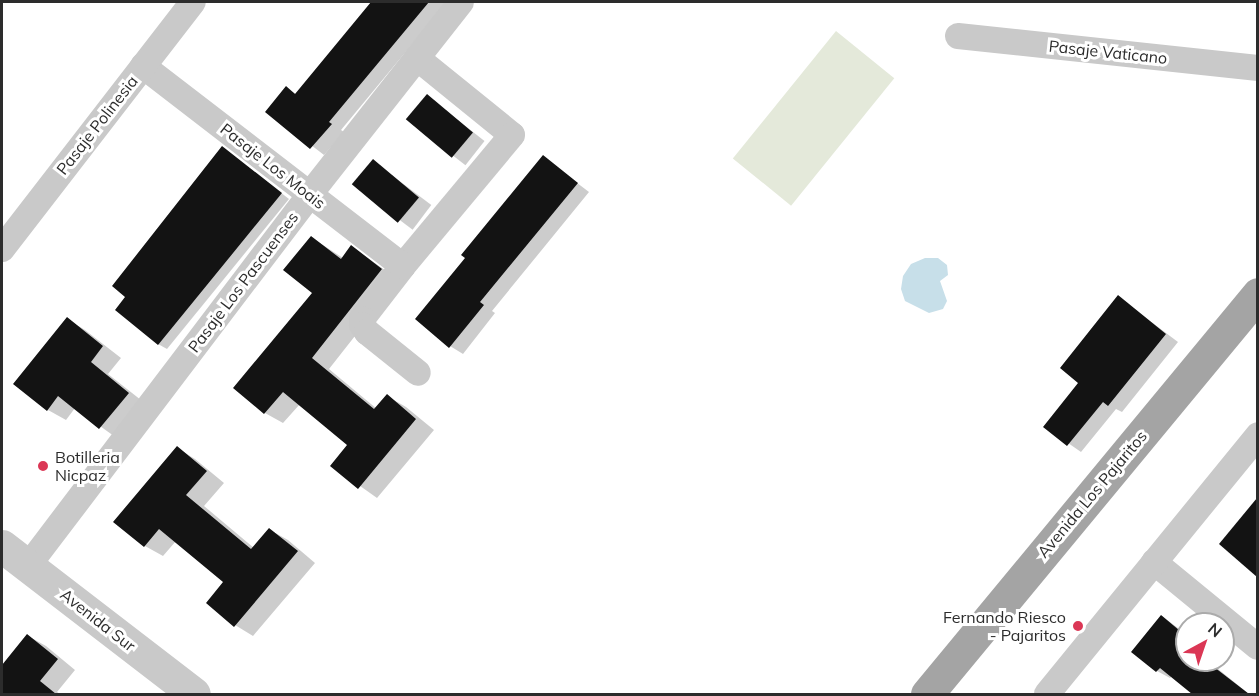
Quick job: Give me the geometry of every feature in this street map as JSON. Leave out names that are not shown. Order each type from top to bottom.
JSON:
[{"type":"main road","name":"Avenida Los Pajaritos","points":[[927,694],[1257,294]]},
{"type":"street","name":"Pasaje Polinesia","points":[[2,249],[193,2]]},
{"type":"street","name":"Pasaje Los Pascuenses","points":[[28,566],[310,194],[462,2]]},
{"type":"street","name":"Pasaje Vaticano","points":[[958,36],[1257,68]]},
{"type":"street","points":[[417,58],[512,135],[365,314],[362,325],[367,332],[418,373]]},
{"type":"street","name":"Pasaje Los Moais","points":[[143,66],[403,266]]},
{"type":"street","points":[[1047,694],[1257,435]]},
{"type":"street","name":"Avenida Sur","points":[[2,546],[194,694]]},
{"type":"street","points":[[1154,562],[1257,647]]},
{"type":"shaded area","points":[[836,31],[894,78],[791,206],[733,158]]},
{"type":"water","points":[[925,258],[938,258],[947,265],[948,275],[940,281],[947,301],[943,309],[929,313],[905,301],[901,289],[903,276],[911,264]]},
{"type":"building","points":[[371,2],[429,2],[329,122],[332,124],[310,149],[265,112],[286,86],[295,94]]},
{"type":"building","points":[[427,94],[473,133],[452,158],[406,119]]},
{"type":"building","points":[[222,146],[282,193],[158,345],[115,310],[125,297],[112,286]]},
{"type":"building","points":[[543,155],[578,183],[480,302],[484,305],[449,348],[415,319],[465,258],[461,255]]},
{"type":"building","points":[[373,159],[419,198],[398,223],[352,184]]},
{"type":"building","points":[[311,236],[341,259],[351,245],[382,269],[312,358],[374,409],[387,394],[416,419],[358,489],[330,466],[347,445],[283,392],[264,414],[233,388],[312,293],[283,270]]},
{"type":"building","points":[[1118,295],[1166,334],[1108,406],[1103,402],[1067,446],[1043,427],[1078,383],[1060,368]]},
{"type":"building","points":[[67,317],[103,346],[91,362],[129,393],[99,429],[58,396],[47,411],[13,384]]},
{"type":"building","points":[[177,446],[207,471],[186,495],[251,549],[269,528],[298,551],[234,627],[206,603],[223,582],[159,529],[144,547],[113,522]]},
{"type":"building","points":[[1257,498],[1257,577],[1219,544]]},
{"type":"building","points":[[1161,615],[1175,627],[1175,672],[1221,672],[1249,694],[1192,694],[1160,668],[1156,672],[1131,652]]},
{"type":"building","points":[[27,634],[58,659],[40,681],[56,694],[2,694],[2,665]]},
{"type":"place","name":"Botilleria Nicpaz","points":[[43,466]]},
{"type":"place","name":"Fernando Riesco - Pajaritos","points":[[1078,626]]}]
